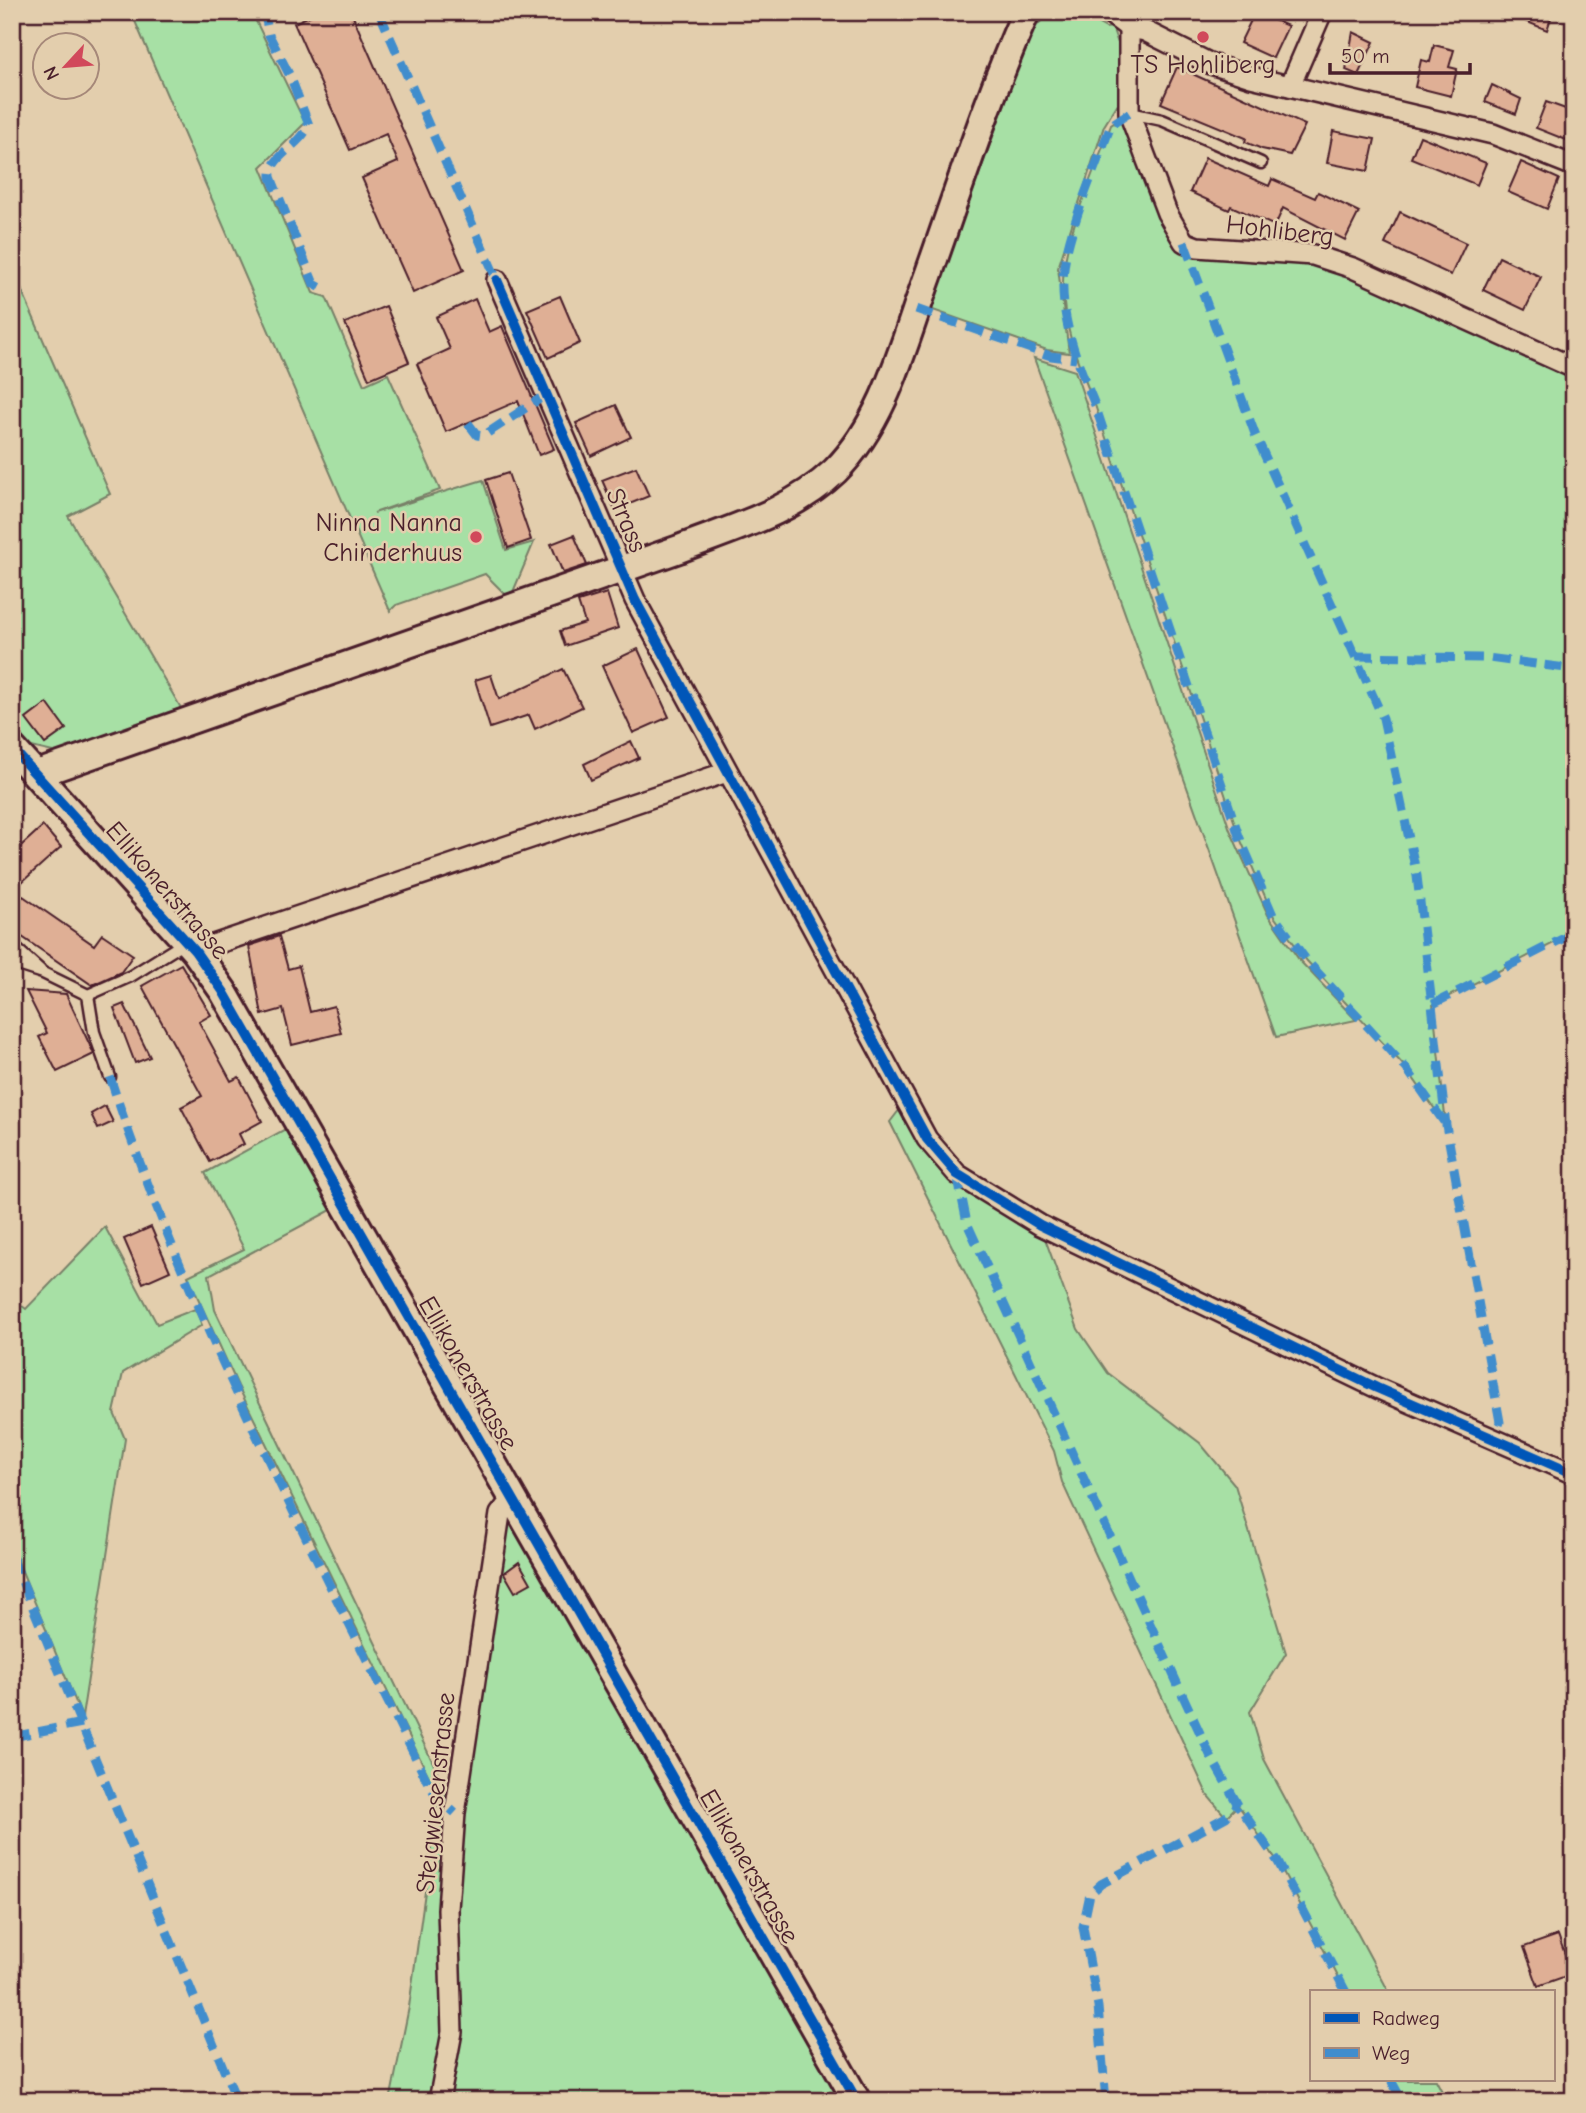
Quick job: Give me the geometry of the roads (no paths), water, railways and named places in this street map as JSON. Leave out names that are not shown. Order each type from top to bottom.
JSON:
[{"type":"street","points":[[21,763],[623,569],[779,510],[834,472],[854,449],[890,384],[987,111],[1026,12]]},
{"type":"street","points":[[1108,12],[1129,27],[1145,31],[1211,64],[1290,86],[1493,134],[1574,166]]},
{"type":"street","points":[[1290,86],[1322,12]]},
{"type":"street","name":"Hohliberg","points":[[1129,27],[1129,113],[1167,213],[1184,243],[1197,247],[1312,255],[1343,265],[1574,368]]},
{"type":"street","name":"Strass","points":[[498,280],[635,600],[927,1139],[957,1174],[993,1199],[1080,1245],[1377,1388],[1574,1474]]},
{"type":"street","name":"Ellikonerstrasse","points":[[21,763],[190,946],[249,1035],[858,2101]]},
{"type":"street","points":[[190,946],[727,772]]},
{"type":"street","name":"Steigwiesenstrasse","points":[[439,2101],[452,2032],[449,1909],[454,1813],[500,1514],[513,1497]]},
{"type":"lane","points":[[1129,113],[1162,120],[1261,163]]},
{"type":"lane","points":[[12,945],[43,973]]},
{"type":"lane","points":[[12,963],[43,973],[88,995],[190,946]]},
{"type":"lane","points":[[88,995],[94,1032],[110,1077]]},
{"type":"place","name":"TS Hohliberg","points":[[1203,37]]},
{"type":"place","name":"Ninna Nanna Chinderhuus","points":[[476,537]]}]
